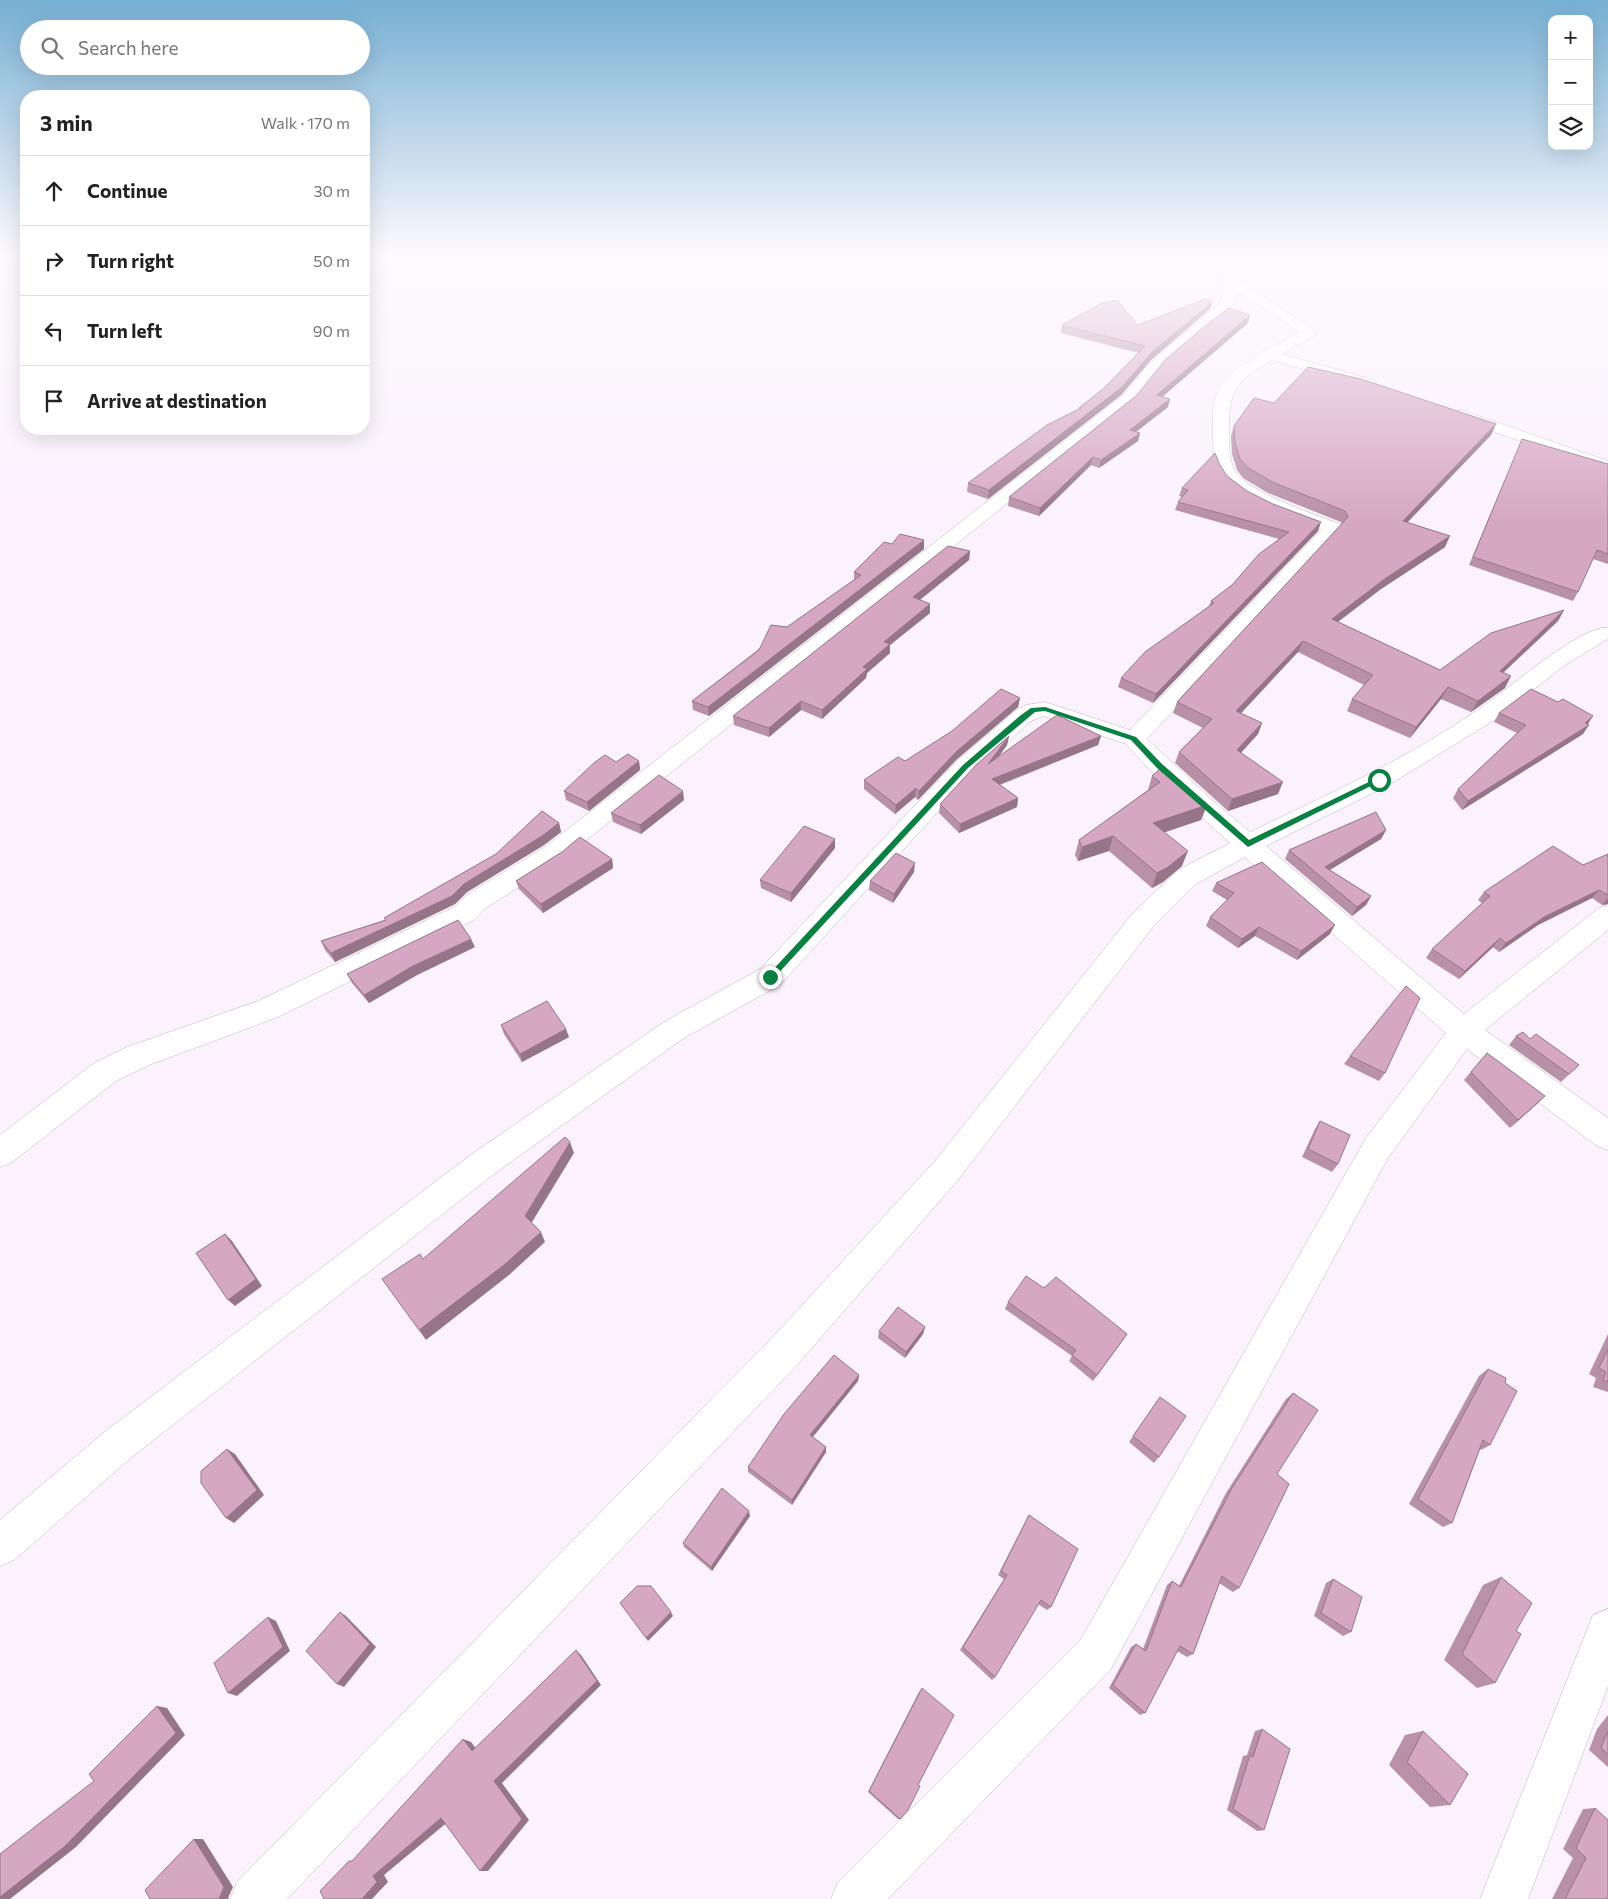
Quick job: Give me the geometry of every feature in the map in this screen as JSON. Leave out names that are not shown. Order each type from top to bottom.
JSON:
[{"type":"street","points":[[0,1153],[105,1072],[138,1056],[268,1009],[381,955],[466,913],[477,901],[554,853],[1128,399],[1157,364],[1181,343]]},
{"type":"street","points":[[1134,739],[1333,528],[1251,492],[1234,482],[1225,470],[1221,454],[1221,418],[1226,391],[1246,371],[1292,343]]},
{"type":"street","points":[[1271,355],[1379,387]]},
{"type":"street","points":[[1445,410],[1608,467]]},
{"type":"street","points":[[254,1899],[784,1352],[946,1171],[1143,920],[1187,877],[1248,844],[1379,780],[1488,714],[1557,660],[1604,633]]},
{"type":"street","points":[[0,1546],[120,1443],[483,1164],[674,1030],[770,977],[965,766],[1023,716],[1034,710],[1045,709],[1134,739],[1160,766],[1248,844],[1464,1031],[1608,1136]]},
{"type":"street","points":[[856,1899],[1096,1654],[1377,1148],[1464,1031],[1608,915]]},
{"type":"street","points":[[1504,1899],[1608,1630]]},
{"type":"building","points":[[1132,343],[1163,343],[1152,352],[1122,387],[989,490],[968,483],[1047,425],[1081,408],[1079,408],[1103,389],[1145,346]]},
{"type":"building","points":[[1185,343],[1218,343],[1157,395],[1170,399],[1130,430],[1140,433],[1101,460],[1093,457],[1040,508],[1009,497],[1137,395],[1165,360]]},
{"type":"building","points":[[1308,367],[1361,379],[1496,424],[1403,521],[1450,536],[1386,578],[1332,619],[1440,670],[1491,633],[1564,610],[1500,671],[1511,676],[1478,701],[1448,687],[1416,727],[1352,699],[1373,675],[1303,641],[1236,711],[1262,723],[1237,750],[1283,782],[1232,799],[1179,752],[1212,719],[1177,702],[1348,517],[1345,511],[1272,482],[1247,467],[1240,459],[1235,443],[1234,426],[1254,398],[1274,403]]},
{"type":"building","points":[[1522,439],[1608,464],[1608,554],[1597,550],[1578,592],[1473,557]]},
{"type":"building","points":[[1215,453],[1227,476],[1247,491],[1273,504],[1321,522],[1156,694],[1121,678],[1145,652],[1214,603],[1211,601],[1232,585],[1259,554],[1289,532],[1178,502],[1188,490],[1182,488]]},
{"type":"building","points":[[900,534],[924,540],[708,707],[692,701],[759,650],[771,625],[787,627],[861,575],[854,572],[884,542],[892,544]]},
{"type":"building","points":[[948,546],[970,551],[913,597],[930,604],[884,642],[890,644],[863,667],[867,669],[822,710],[801,701],[769,728],[733,716]]},
{"type":"building","points":[[1001,689],[1020,698],[957,751],[919,791],[916,788],[896,805],[864,780],[898,757],[905,761],[952,731]]},
{"type":"building","points":[[1531,689],[1558,702],[1563,699],[1593,716],[1585,723],[1589,725],[1468,801],[1458,789],[1526,725],[1499,713]]},
{"type":"building","points":[[1057,715],[1101,736],[992,779],[1018,798],[960,824],[940,804],[976,765],[1009,736],[988,764]]},
{"type":"building","points":[[628,754],[639,761],[587,802],[564,791],[605,755],[616,762]]},
{"type":"building","points":[[1163,766],[1207,805],[1153,823],[1188,851],[1157,873],[1113,836],[1082,847],[1079,840],[1160,782],[1152,776]]},
{"type":"building","points":[[659,775],[683,791],[640,825],[611,813]]},
{"type":"building","points":[[542,811],[559,823],[542,836],[464,884],[452,896],[331,953],[321,941],[386,920],[384,918],[496,854]]},
{"type":"building","points":[[1376,812],[1386,830],[1325,867],[1371,896],[1357,907],[1289,850]]},
{"type":"building","points":[[804,826],[835,839],[791,893],[760,880]]},
{"type":"building","points":[[580,837],[612,859],[541,904],[516,881],[562,852]]},
{"type":"building","points":[[1553,846],[1583,865],[1608,854],[1608,895],[1599,890],[1544,917],[1506,943],[1500,938],[1465,971],[1432,949],[1490,896],[1484,892]]},
{"type":"building","points":[[896,853],[915,863],[894,894],[870,881]]},
{"type":"building","points":[[1262,862],[1335,925],[1301,951],[1259,927],[1242,939],[1210,917],[1234,893],[1216,883]]},
{"type":"building","points":[[458,920],[471,939],[413,966],[364,995],[347,974]]},
{"type":"building","points":[[1406,986],[1420,998],[1385,1073],[1350,1056]]},
{"type":"building","points":[[547,1001],[566,1029],[520,1054],[501,1025]]},
{"type":"building","points":[[1523,1032],[1530,1039],[1536,1034],[1579,1065],[1569,1074],[1516,1036]]},
{"type":"building","points":[[1487,1053],[1545,1096],[1518,1120],[1471,1072]]},
{"type":"building","points":[[1320,1121],[1350,1135],[1338,1164],[1308,1149]]},
{"type":"building","points":[[565,1137],[570,1142],[525,1216],[541,1232],[504,1265],[419,1330],[382,1279],[420,1254],[423,1259]]},
{"type":"building","points":[[225,1234],[256,1279],[228,1300],[196,1253]]},
{"type":"building","points":[[1026,1276],[1044,1288],[1056,1277],[1127,1334],[1097,1375],[1072,1355],[1076,1350],[1008,1302]]},
{"type":"building","points":[[898,1307],[925,1327],[906,1352],[879,1331]]},
{"type":"building","points":[[1608,1349],[1608,1382],[1603,1380],[1606,1372],[1599,1368]]},
{"type":"building","points":[[834,1355],[859,1375],[810,1435],[826,1447],[792,1500],[748,1467],[784,1414]]},
{"type":"building","points":[[1488,1369],[1506,1378],[1505,1383],[1517,1391],[1490,1445],[1483,1440],[1452,1523],[1418,1499]]},
{"type":"building","points":[[1293,1393],[1318,1410],[1277,1474],[1289,1484],[1239,1588],[1222,1576],[1193,1654],[1180,1646],[1145,1713],[1113,1685],[1136,1644],[1146,1651],[1172,1581],[1181,1587],[1232,1488]]},
{"type":"building","points":[[1160,1397],[1186,1416],[1159,1457],[1133,1436]]},
{"type":"building","points":[[227,1449],[257,1490],[226,1518],[201,1483],[201,1471]]},
{"type":"building","points":[[722,1488],[749,1511],[711,1567],[683,1543]]},
{"type":"building","points":[[1029,1515],[1078,1549],[1051,1607],[1041,1600],[995,1677],[963,1647],[1007,1575],[1001,1571]]},
{"type":"building","points":[[1501,1577],[1532,1603],[1516,1631],[1521,1634],[1495,1683],[1462,1654]]},
{"type":"building","points":[[1333,1579],[1362,1597],[1351,1632],[1321,1613]]},
{"type":"building","points":[[637,1586],[651,1586],[671,1612],[646,1638],[620,1603]]},
{"type":"building","points":[[340,1612],[370,1644],[337,1684],[306,1651]]},
{"type":"building","points":[[268,1617],[283,1647],[228,1693],[214,1663]]},
{"type":"building","points":[[576,1650],[597,1681],[494,1781],[522,1819],[480,1871],[441,1818],[373,1876],[377,1882],[362,1899],[324,1899],[320,1891],[349,1861],[352,1861],[463,1739],[472,1751]]},
{"type":"building","points":[[922,1688],[954,1715],[918,1785],[920,1786],[908,1810],[900,1819],[869,1791]]},
{"type":"building","points":[[157,1706],[176,1733],[64,1847],[0,1897],[0,1854],[94,1781],[89,1774]]},
{"type":"building","points":[[1262,1729],[1290,1749],[1264,1830],[1233,1809],[1250,1755],[1253,1757]]},
{"type":"building","points":[[1423,1731],[1468,1774],[1450,1805],[1407,1762]]},
{"type":"building","points":[[1608,1731],[1608,1754],[1601,1748]]},
{"type":"building","points":[[1595,1808],[1608,1820],[1608,1899],[1565,1899],[1586,1858],[1576,1848]]},
{"type":"building","points":[[194,1839],[224,1887],[219,1899],[150,1899],[145,1890]]},
{"type":"route","points":[[770,977],[965,766],[1023,716],[1034,710],[1045,709],[1134,739],[1203,806],[1248,844],[1379,780]]}]
